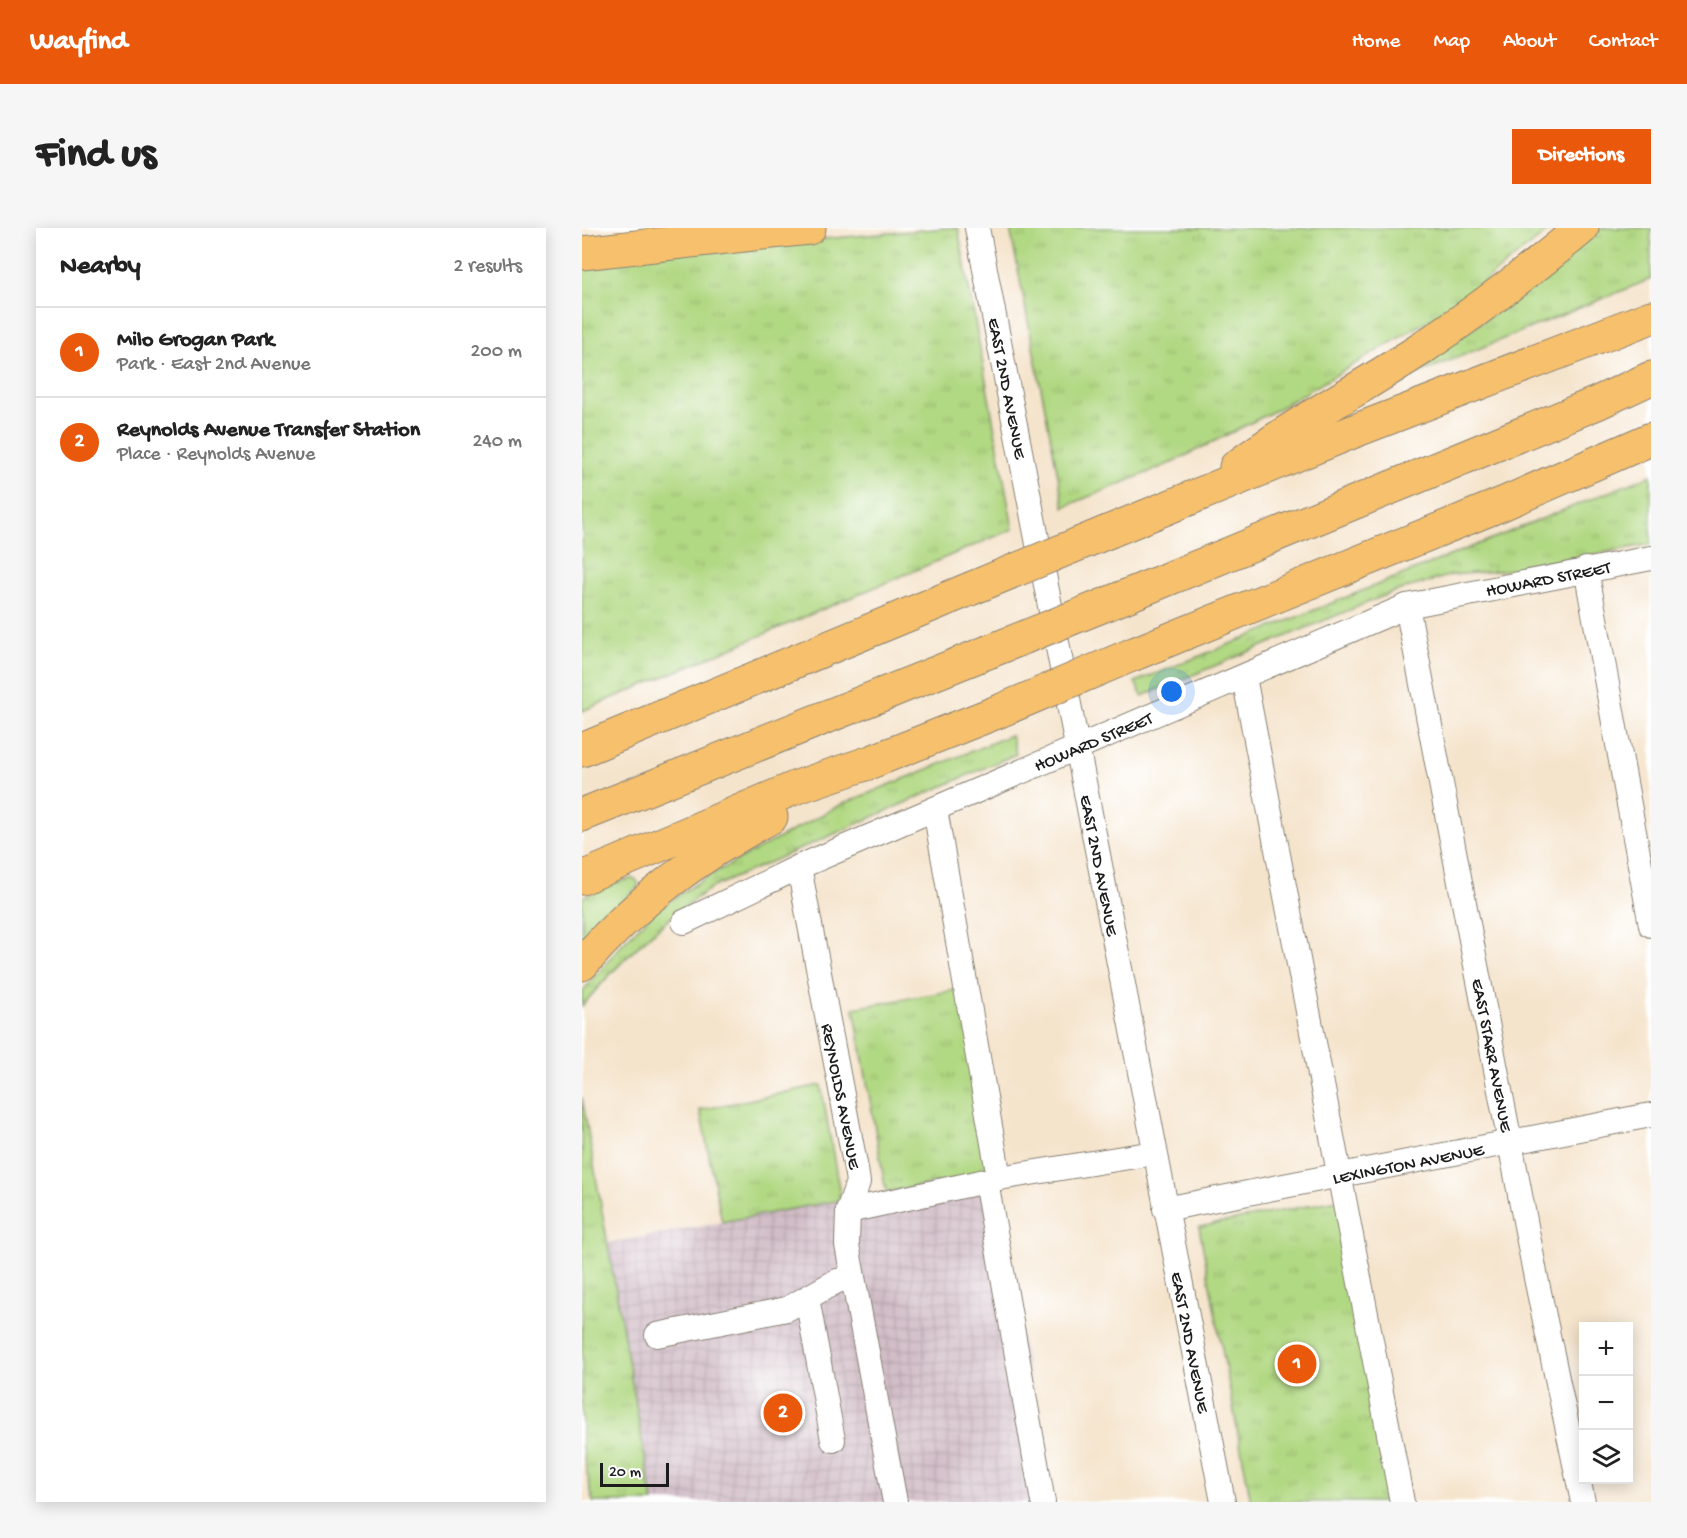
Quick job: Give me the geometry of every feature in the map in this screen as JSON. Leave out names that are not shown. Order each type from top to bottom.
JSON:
[{"type":"highway","points":[[582,253],[809,228]]},
{"type":"highway","points":[[1194,497],[1283,432],[1419,350],[1514,285],[1582,228]]},
{"type":"highway","points":[[582,750],[1357,430],[1651,317]]},
{"type":"highway","points":[[582,815],[1124,597],[1575,412],[1651,378]]},
{"type":"highway","points":[[582,878],[797,787],[871,762],[997,712],[1502,504],[1651,438]]},
{"type":"highway","points":[[582,963],[650,896],[694,861],[871,762]]},
{"type":"street","name":"EAST 2ND AVENUE","points":[[977,228],[1223,1502]]},
{"type":"street","name":"HOWARD STREET","points":[[684,922],[799,867],[1407,606],[1651,558]]},
{"type":"street","points":[[1586,569],[1651,925]]},
{"type":"street","name":"EAST STARR AVENUE","points":[[1407,606],[1510,1143],[1583,1502]]},
{"type":"street","points":[[1244,676],[1402,1502]]},
{"type":"street","points":[[935,809],[1043,1502]]},
{"type":"street","name":"REYNOLDS AVENUE","points":[[799,867],[858,1182],[848,1211],[847,1245],[895,1502]]},
{"type":"street","name":"LEXINGTON AVENUE","points":[[1165,1209],[1651,1115]]},
{"type":"street","points":[[848,1211],[992,1179],[1154,1153]]},
{"type":"street","points":[[657,1335],[787,1309],[837,1281],[853,1278]]},
{"type":"street","points":[[807,1298],[833,1440]]},
{"type":"shaded area","points":[[993,1173],[1051,1502],[652,1502],[608,1243]]},
{"type":"green space","points":[[958,228],[1013,529],[582,711],[582,265],[636,256]]},
{"type":"green space","points":[[1010,228],[1552,228],[1450,308],[1278,409],[1171,463],[1064,507]]},
{"type":"green space","points":[[1601,228],[1651,228],[1651,279],[1419,373],[1414,368],[1500,310]]},
{"type":"green space","points":[[1651,475],[1651,544],[1509,570],[1452,575],[1393,592],[1142,696],[1135,682]]},
{"type":"green space","points":[[1011,735],[1016,754],[711,888],[642,942],[582,1006],[582,992],[623,943],[656,910],[703,879],[840,805]]},
{"type":"green space","points":[[634,878],[638,882],[638,887],[582,939],[582,897],[614,883]]},
{"type":"green space","points":[[961,989],[993,1173],[886,1192],[854,1008]]},
{"type":"green space","points":[[821,1085],[841,1200],[722,1222],[700,1110]]},
{"type":"green space","points":[[582,1097],[653,1502],[593,1502],[582,1448]]},
{"type":"green space","points":[[1338,1200],[1394,1502],[1251,1502],[1199,1227]]},
{"type":"place","name":"Milo Grogan Park","points":[[1297,1364]]},
{"type":"place","name":"Reynolds Avenue Transfer Station","points":[[783,1413]]}]
